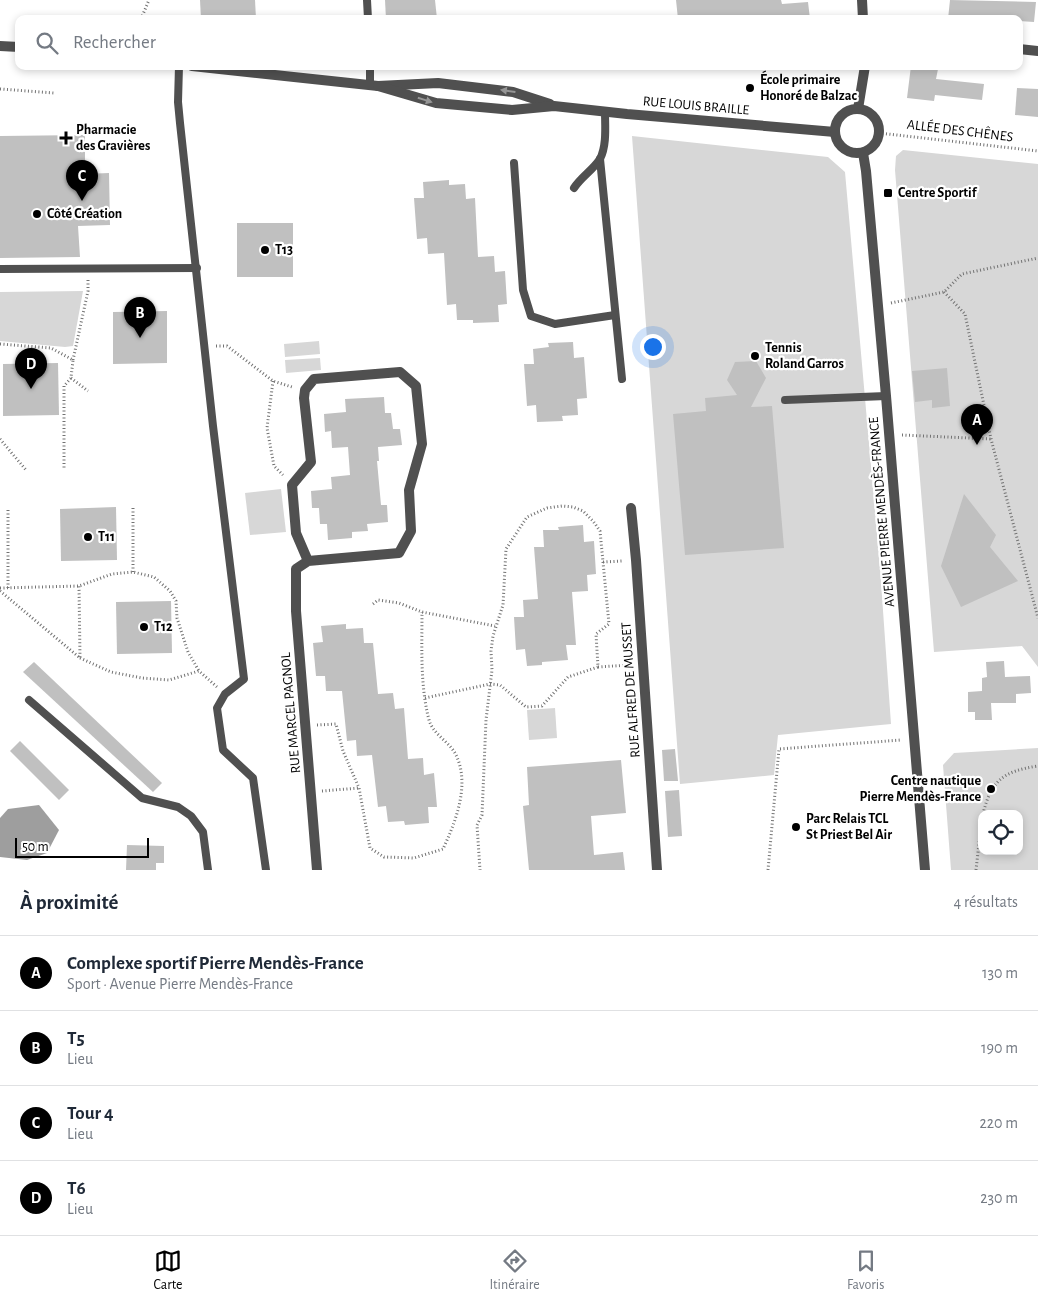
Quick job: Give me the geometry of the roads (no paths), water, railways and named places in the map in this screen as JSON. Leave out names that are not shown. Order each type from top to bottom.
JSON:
[{"type":"street","points":[[862,0],[863,15]]},
{"type":"street","points":[[0,46],[15,48]]},
{"type":"street","points":[[1023,49],[1038,51]]},
{"type":"street","name":"RUE LOUIS BRAILLE","points":[[228,70],[374,86],[438,83],[514,92],[554,106]]},
{"type":"street","points":[[858,110],[864,70]]},
{"type":"street","name":"RUE LOUIS BRAILLE","points":[[374,86],[436,103],[512,110],[554,106],[835,132]]},
{"type":"street","points":[[858,110],[869,113],[877,122],[879,133],[876,142],[863,153],[849,152],[839,144],[835,132],[838,120],[847,112],[858,110]]},
{"type":"street","name":"AVENUE PIERRE MENDÈS-FRANCE","points":[[863,153],[886,396],[925,870]]},
{"type":"street","points":[[400,372],[416,386],[422,444],[409,490],[412,531],[399,553],[308,561],[296,533],[292,484],[311,462],[304,398],[305,390],[314,379],[400,372]]},
{"type":"street","name":"RUE ALFRED DE MUSSET","points":[[631,508],[657,870]]},
{"type":"street","name":"RUE MARCEL PAGNOL","points":[[308,561],[296,570],[295,585],[318,870]]},
{"type":"lane","points":[[367,0],[368,15]]},
{"type":"lane","points":[[178,70],[178,110],[244,679],[225,694],[217,708],[223,750],[253,778],[266,870]]},
{"type":"lane","points":[[371,70],[374,86]]},
{"type":"lane","points":[[605,112],[604,146],[600,159],[622,379]]},
{"type":"lane","points":[[574,188],[578,181],[600,159]]},
{"type":"lane","points":[[514,163],[523,290],[531,316],[555,324],[615,315]]},
{"type":"lane","points":[[0,269],[197,268]]},
{"type":"lane","points":[[785,400],[886,396]]},
{"type":"lane","points":[[29,700],[142,798],[178,807],[191,816],[203,832],[208,870]]},
{"type":"place","name":"École primaire Honoré de Balzac","points":[[750,88]]},
{"type":"place","name":"Pharmacie des Gravières","points":[[66,138]]},
{"type":"place","name":"Centre Sportif","points":[[888,193]]},
{"type":"place","name":"Tour 4","points":[[82,201]]},
{"type":"place","name":"Côté Création","points":[[37,214]]},
{"type":"place","name":"T13","points":[[265,250]]},
{"type":"place","name":"T5","points":[[140,338]]},
{"type":"place","name":"Tennis Roland Garros","points":[[755,356]]},
{"type":"place","name":"T6","points":[[31,389]]},
{"type":"place","name":"Complexe sportif Pierre Mendès-France","points":[[977,445]]},
{"type":"place","name":"T11","points":[[88,537]]},
{"type":"place","name":"T12","points":[[144,627]]},
{"type":"place","name":"Centre nautique Pierre Mendès-France","points":[[991,789]]},
{"type":"place","name":"Parc Relais TCL St Priest Bel Air","points":[[796,827]]}]
